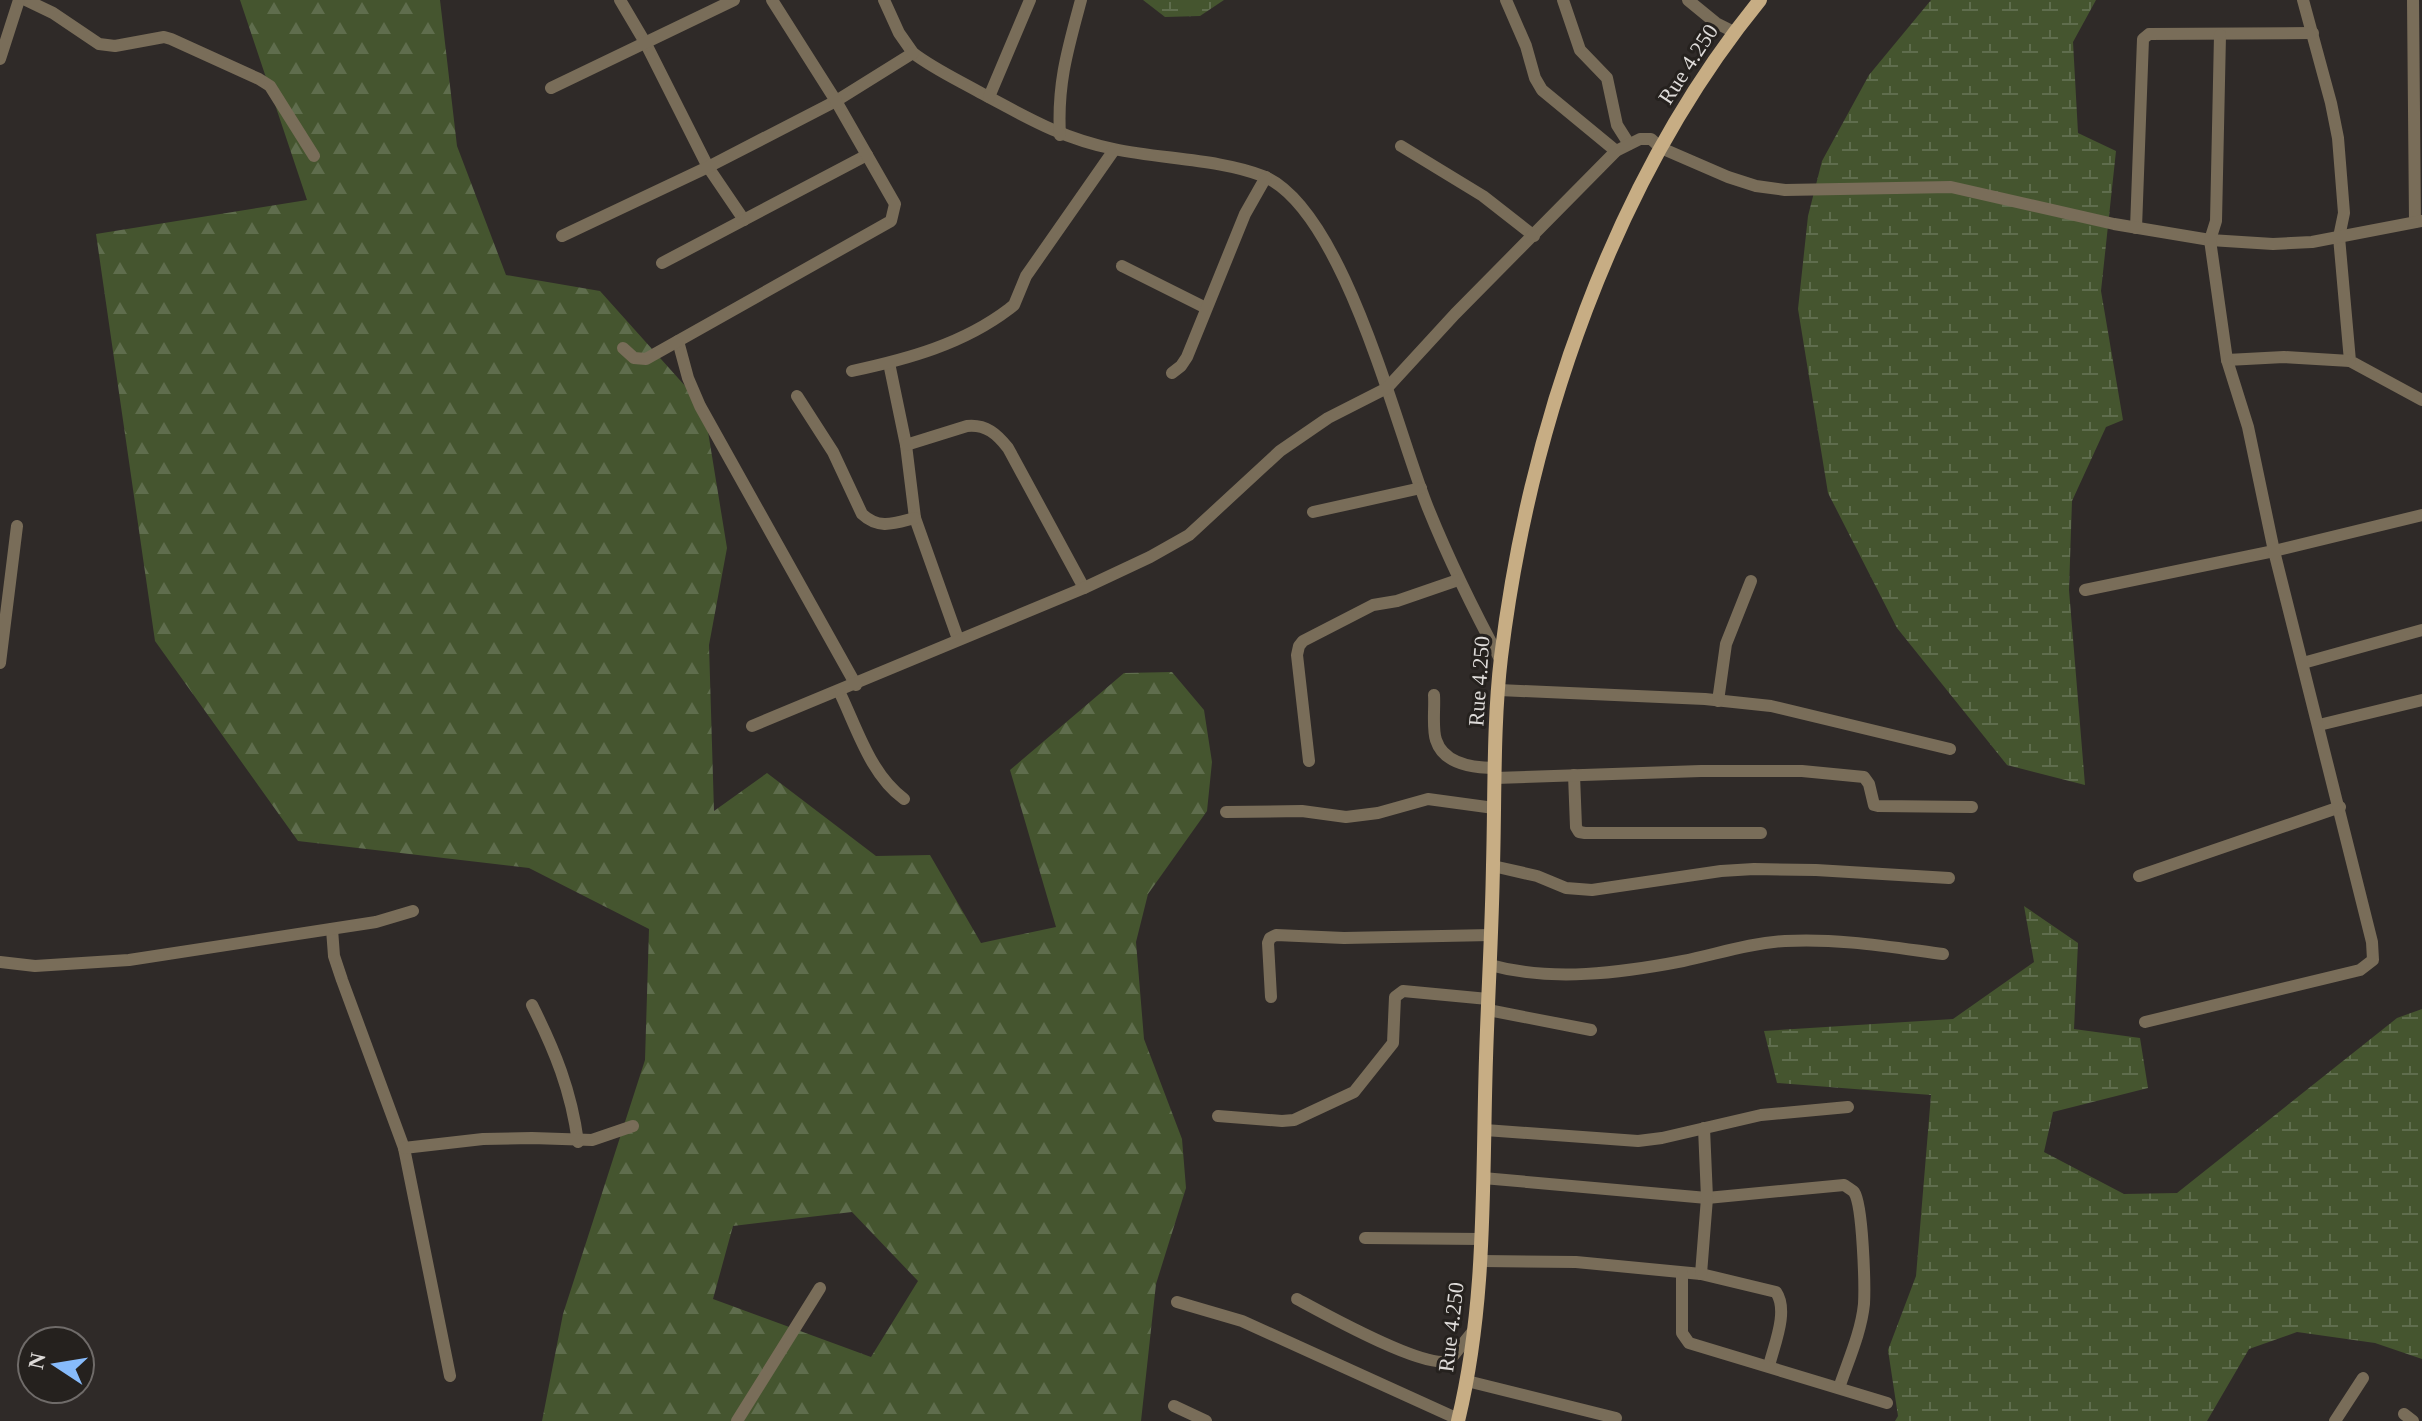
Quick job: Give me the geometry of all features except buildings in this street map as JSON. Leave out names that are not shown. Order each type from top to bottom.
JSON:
[{"type":"main road","name":"Rue 4.250","points":[[1458,1420],[1467,1381],[1482,1261],[1495,773],[1501,661],[1514,565],[1549,419],[1599,277],[1661,148],[1734,32],[1760,0]]},
{"type":"street","points":[[0,59],[19,0]]},
{"type":"street","points":[[26,0],[53,13],[99,44],[115,46],[164,37],[259,79],[270,86],[280,99],[314,156]]},
{"type":"street","points":[[620,0],[646,44],[708,167],[744,220]]},
{"type":"street","points":[[551,88],[734,0]]},
{"type":"street","points":[[623,348],[640,360],[891,221],[895,204],[836,101],[772,0]]},
{"type":"street","points":[[884,0],[899,33],[913,53],[1060,135],[1114,150],[1243,170],[1266,177],[1290,195],[1334,254],[1458,580],[1501,661]]},
{"type":"street","points":[[989,97],[1030,0]]},
{"type":"street","points":[[1060,135],[1058,101],[1081,0]]},
{"type":"street","points":[[1506,0],[1542,90],[1616,151]]},
{"type":"street","points":[[1563,0],[1580,50],[1607,78],[1614,116],[1629,144]]},
{"type":"street","points":[[1688,0],[1716,23],[1734,32]]},
{"type":"street","points":[[2303,0],[2338,138],[2344,213],[2339,237],[2350,361]]},
{"type":"street","points":[[752,726],[1084,588],[1189,535],[1280,451],[1328,418],[1387,388],[1455,314],[1616,151],[1640,139],[1651,139],[1661,148],[1756,186],[1785,190],[1951,187],[2136,228],[2210,240],[2273,244],[2312,242],[2418,221],[2413,0]]},
{"type":"street","points":[[2136,228],[2143,39],[2149,34],[2313,33]]},
{"type":"street","points":[[2145,1022],[2360,970],[2373,960],[2374,951],[2274,551],[2248,427],[2227,360],[2210,240],[2216,221],[2220,35]]},
{"type":"street","points":[[562,236],[708,167],[836,101],[913,53]]},
{"type":"street","points":[[1401,146],[1483,196],[1534,236]]},
{"type":"street","points":[[852,371],[928,352],[968,335],[1014,305],[1026,276],[1114,150]]},
{"type":"street","points":[[662,263],[867,155]]},
{"type":"street","points":[[1172,373],[1187,357],[1245,214],[1266,177]]},
{"type":"street","points":[[1122,266],[1206,308]]},
{"type":"street","points":[[678,341],[700,406],[856,685]]},
{"type":"street","points":[[2227,360],[2284,357],[2350,361],[2422,400]]},
{"type":"street","points":[[889,363],[906,445],[915,518],[958,639]]},
{"type":"street","points":[[797,396],[833,452],[862,514],[879,525],[915,518]]},
{"type":"street","points":[[906,445],[967,426],[976,425],[996,433],[1008,448],[1084,588]]},
{"type":"street","points":[[1313,512],[1421,488]]},
{"type":"street","points":[[2085,590],[2274,551],[2422,515]]},
{"type":"street","points":[[0,663],[2,622],[17,526]]},
{"type":"street","points":[[1309,761],[1297,655],[1303,641],[1373,605],[1397,601],[1458,580]]},
{"type":"street","points":[[1718,701],[1726,644],[1751,581]]},
{"type":"street","points":[[2303,663],[2422,630]]},
{"type":"street","points":[[1499,690],[1771,706],[1950,749]]},
{"type":"street","points":[[839,691],[877,771],[891,789],[904,799]]},
{"type":"street","points":[[1434,695],[1435,739],[1443,751],[1458,763],[1495,773],[1574,775],[1802,771],[1864,777],[1874,805],[1878,806],[1972,807]]},
{"type":"street","points":[[2319,725],[2422,700]]},
{"type":"street","points":[[1574,775],[1576,827],[1579,832],[1593,835],[1761,833]]},
{"type":"street","points":[[1226,812],[1302,811],[1346,817],[1378,813],[1428,799],[1494,808]]},
{"type":"street","points":[[2139,876],[2340,807]]},
{"type":"street","points":[[1493,866],[1537,876],[1566,888],[1592,890],[1670,877],[1754,869],[1949,878]]},
{"type":"street","points":[[0,962],[35,966],[129,960],[376,922],[413,911]]},
{"type":"street","points":[[332,929],[334,956],[404,1148],[450,1376]]},
{"type":"street","points":[[1271,997],[1268,943],[1276,935],[1344,938],[1491,935]]},
{"type":"street","points":[[1490,965],[1531,975],[1600,972],[1681,961],[1783,941],[1838,941],[1943,954]]},
{"type":"street","points":[[1218,1116],[1294,1120],[1354,1092],[1366,1074],[1390,1050],[1395,1037],[1395,997],[1403,991],[1488,1005],[1591,1030]]},
{"type":"street","points":[[532,1005],[564,1075],[573,1103],[578,1142]]},
{"type":"street","points":[[1485,1130],[1638,1141],[1761,1115],[1848,1107]]},
{"type":"street","points":[[404,1148],[496,1139],[578,1142],[601,1138],[633,1126]]},
{"type":"street","points":[[1701,1274],[1707,1198],[1704,1128]]},
{"type":"street","points":[[1483,1178],[1707,1198],[1844,1185],[1853,1191],[1862,1237],[1864,1304],[1839,1388]]},
{"type":"street","points":[[1365,1238],[1482,1239]]},
{"type":"street","points":[[1482,1261],[1576,1262],[1701,1274],[1776,1292],[1781,1300],[1781,1311],[1769,1366]]},
{"type":"street","points":[[1682,1273],[1684,1339],[1689,1343],[1887,1403]]},
{"type":"street","points":[[737,1421],[820,1288]]},
{"type":"street","points":[[1297,1299],[1359,1332],[1434,1362],[1449,1361],[1474,1330]]},
{"type":"street","points":[[1177,1302],[1242,1321],[1458,1420]]},
{"type":"street","points":[[2335,1421],[2363,1378]]},
{"type":"street","points":[[1467,1381],[1616,1418]]},
{"type":"street","points":[[1174,1406],[1206,1421]]},
{"type":"green space","points":[[240,0],[440,0],[457,146],[506,275],[600,291],[704,407],[727,548],[709,645],[714,811],[767,773],[876,856],[930,855],[981,943],[1056,927],[1010,770],[1124,673],[1172,672],[1204,710],[1212,762],[1207,811],[1148,894],[1136,942],[1144,1039],[1182,1139],[1186,1188],[1156,1284],[1141,1421],[542,1421],[563,1314],[645,1060],[649,929],[529,868],[298,841],[155,641],[96,234],[307,200]],"holes":[[[852,1212],[918,1281],[871,1357],[713,1299],[733,1226]]]},
{"type":"green space","points":[[1143,0],[1224,0],[1200,16],[1165,17]]},
{"type":"green space","points":[[1931,0],[2096,0],[2073,42],[2078,133],[2116,151],[2101,291],[2123,420],[2106,427],[2072,501],[2069,590],[2085,785],[2007,765],[1897,628],[1828,493],[1798,309],[1808,216],[1822,161],[1869,75]]},
{"type":"green space","points":[[2024,906],[2078,943],[2074,1029],[2140,1038],[2148,1088],[2053,1112],[2044,1152],[2124,1194],[2177,1193],[2397,1018],[2422,1009],[2422,1359],[2375,1343],[2297,1332],[2249,1349],[2207,1421],[1895,1421],[1898,1416],[1888,1350],[1916,1276],[1931,1095],[1777,1083],[1764,1031],[1953,1019],[2034,962]]}]
